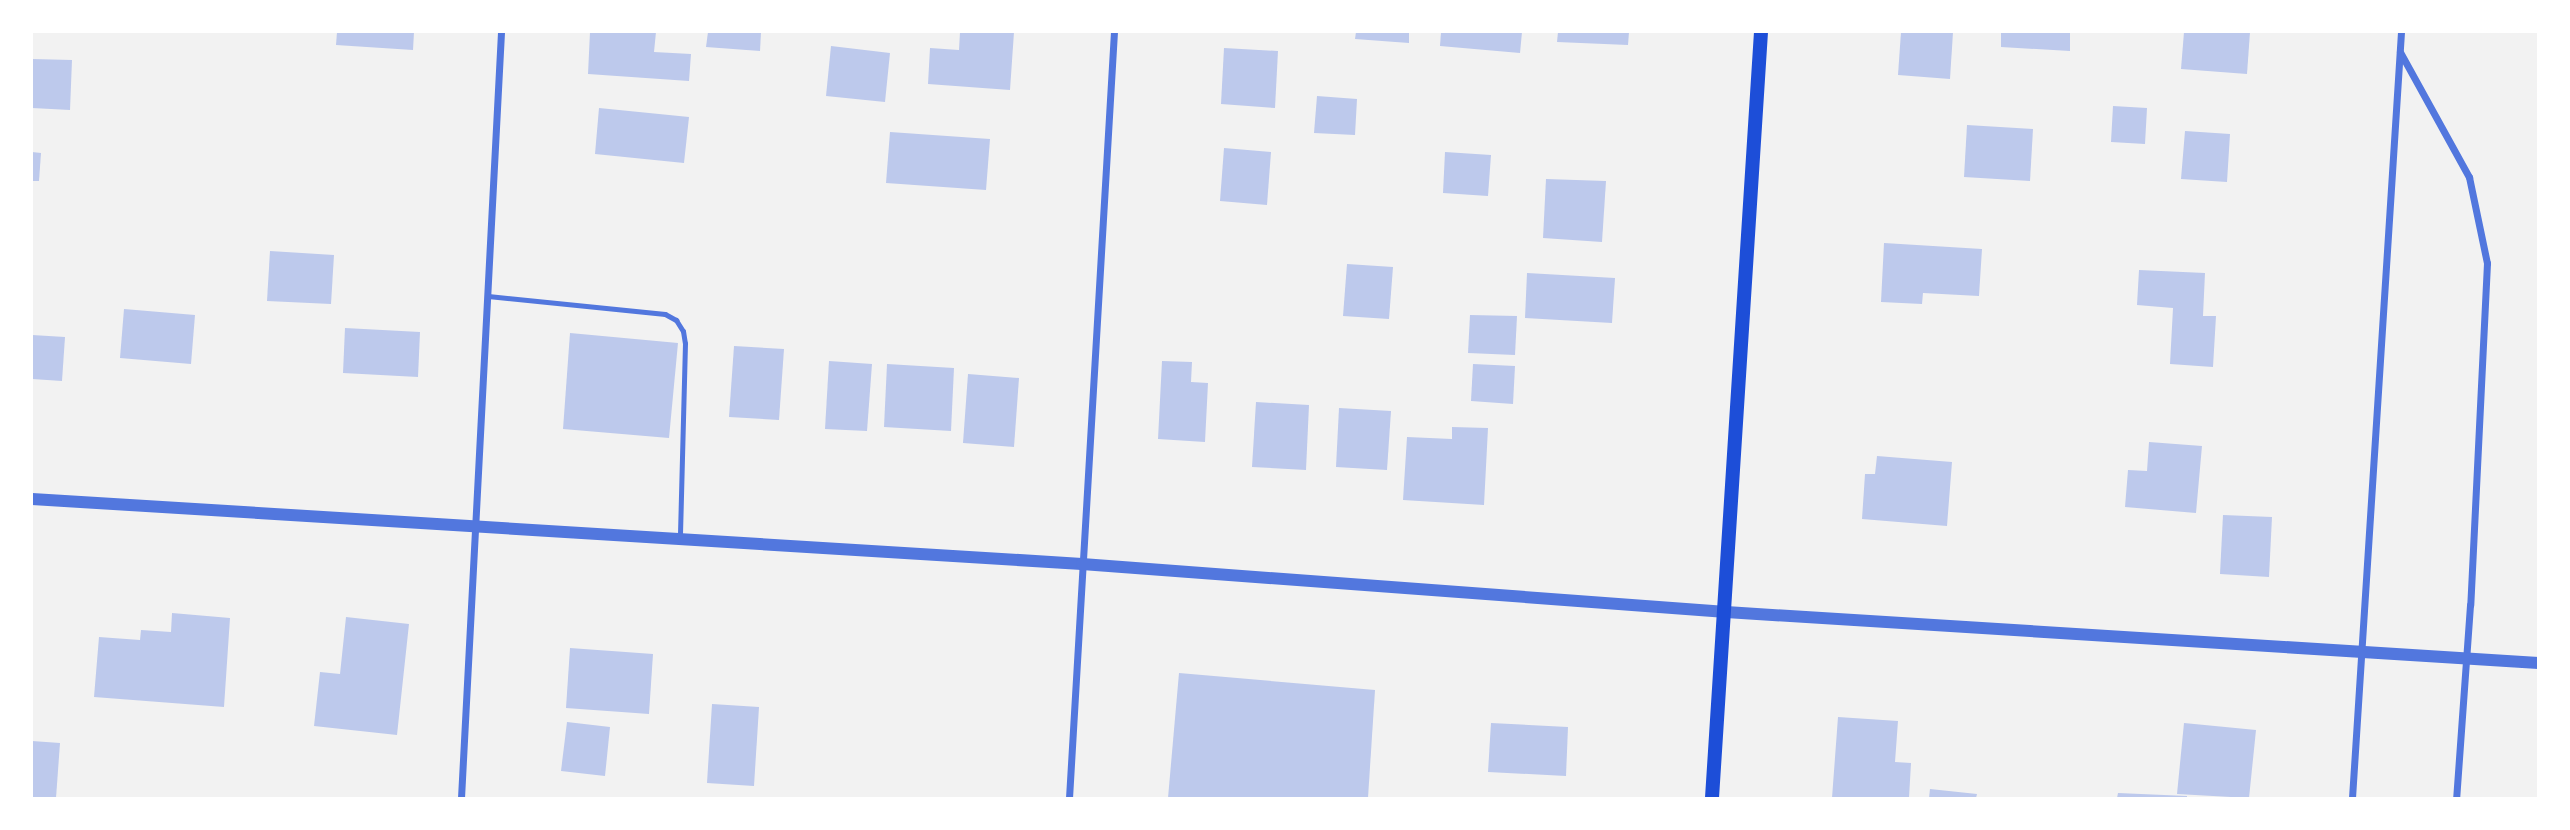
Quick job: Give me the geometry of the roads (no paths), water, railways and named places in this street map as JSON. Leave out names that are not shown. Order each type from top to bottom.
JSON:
[{"type":"main road","points":[[1712,799],[1761,32]]},
{"type":"street","points":[[461,799],[501,32]]},
{"type":"street","points":[[1069,799],[1114,32]]},
{"type":"street","points":[[2352,799],[2401,32]]},
{"type":"street","points":[[2400,51],[2469,177],[2487,263],[2467,657],[2456,799]]},
{"type":"street","points":[[32,499],[1082,564],[1726,611],[2539,663]]},
{"type":"lane","points":[[488,296],[665,314],[676,320],[683,331],[685,343],[680,540]]}]
